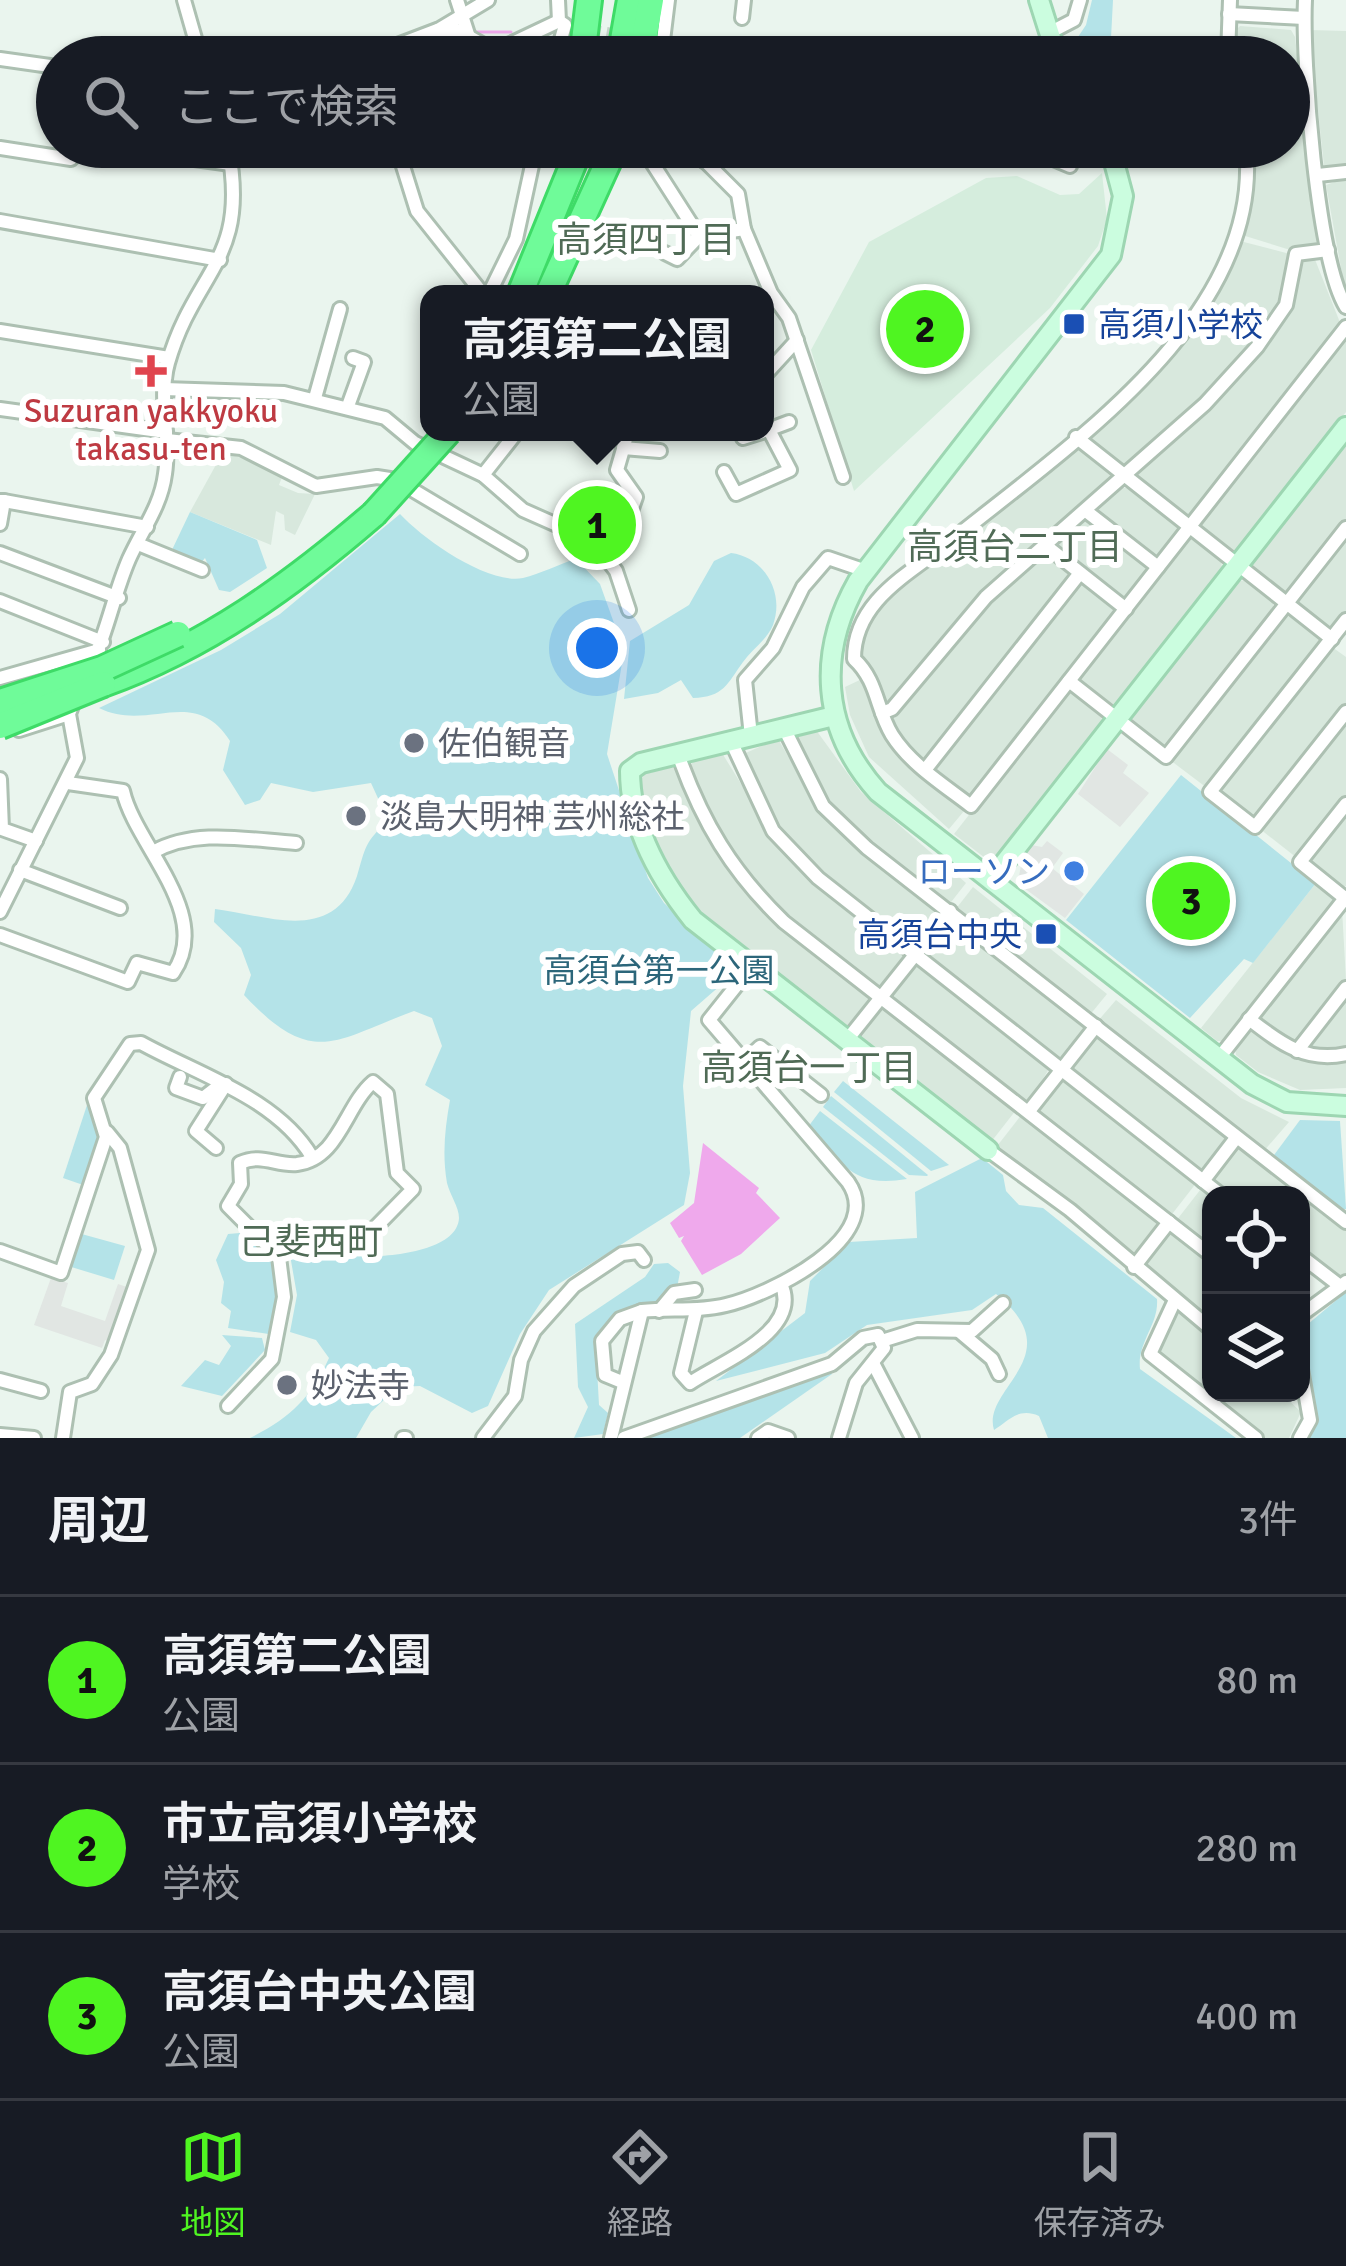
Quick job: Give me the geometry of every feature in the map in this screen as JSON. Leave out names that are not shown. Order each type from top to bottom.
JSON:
[{"type":"highway","points":[[585,36],[589,0]]},
{"type":"highway","points":[[608,36],[614,0]]},
{"type":"highway","points":[[624,36],[630,0]]},
{"type":"highway","points":[[651,0],[654,36]]},
{"type":"highway","points":[[522,285],[557,168]]},
{"type":"highway","points":[[523,285],[571,168]]},
{"type":"highway","points":[[542,285],[588,168]]},
{"type":"highway","points":[[552,285],[605,168]]},
{"type":"highway","points":[[0,702],[102,669],[178,634],[369,508],[421,441]]},
{"type":"highway","points":[[0,731],[142,670],[264,602],[439,441]]},
{"type":"highway","points":[[0,717],[104,685]]},
{"type":"street","points":[[184,0],[194,36]]},
{"type":"street","points":[[421,36],[437,30],[460,7],[488,0]]},
{"type":"street","points":[[558,0],[565,24],[562,36]]},
{"type":"street","points":[[658,36],[668,0]]},
{"type":"street","points":[[742,18],[745,0]]},
{"type":"street","points":[[1039,0],[1047,34],[1074,20],[1080,0]]},
{"type":"street","points":[[1305,0],[1306,36]]},
{"type":"street","points":[[460,7],[468,34]]},
{"type":"street","points":[[1230,7],[1304,18]]},
{"type":"street","points":[[535,36],[565,24]]},
{"type":"street","points":[[437,30],[471,36]]},
{"type":"street","points":[[0,59],[36,64]]},
{"type":"street","points":[[1310,86],[1328,250],[1346,307]]},
{"type":"street","points":[[0,148],[36,154]]},
{"type":"street","points":[[0,912],[68,783],[77,758],[69,714],[101,646],[165,479],[164,389],[170,358],[220,260],[233,220],[231,168]]},
{"type":"street","points":[[404,168],[417,211],[479,285]]},
{"type":"street","points":[[491,285],[516,238],[531,168]]},
{"type":"street","points":[[656,168],[699,236]]},
{"type":"street","points":[[711,168],[738,194],[744,229],[770,285]]},
{"type":"street","points":[[1117,168],[1123,213],[1103,272],[866,571],[833,637],[828,683],[834,716],[852,759],[878,791],[1219,1058],[1287,1102],[1346,1106]]},
{"type":"street","points":[[1246,168],[1247,205],[1216,289],[1168,351],[1076,437],[872,603],[854,659],[871,677],[903,750],[971,806],[1346,327]]},
{"type":"street","points":[[1318,176],[1346,172]]},
{"type":"street","points":[[0,221],[220,260]]},
{"type":"street","points":[[665,254],[677,259],[699,236],[744,229]]},
{"type":"street","points":[[883,713],[892,709],[986,597],[1205,404],[1273,328],[1290,295],[1295,254],[1328,250]]},
{"type":"street","points":[[774,293],[796,340],[843,477]]},
{"type":"street","points":[[315,398],[340,309]]},
{"type":"street","points":[[0,331],[170,358]]},
{"type":"street","points":[[774,365],[796,340]]},
{"type":"street","points":[[348,406],[364,362],[353,358]]},
{"type":"street","points":[[164,389],[315,398],[385,418],[415,442],[483,475],[523,510],[592,541],[616,572],[629,610]]},
{"type":"street","points":[[0,409],[241,448],[316,486],[377,477],[396,480],[520,554]]},
{"type":"street","points":[[774,428],[789,422]]},
{"type":"street","points":[[991,880],[1346,427]]},
{"type":"street","points":[[1076,437],[1332,639]]},
{"type":"street","points":[[483,475],[510,441]]},
{"type":"street","points":[[592,541],[631,511],[636,497],[617,470],[625,441]]},
{"type":"street","points":[[724,472],[736,494],[790,470],[772,441]]},
{"type":"street","points":[[623,448],[660,451]]},
{"type":"street","points":[[0,524],[2,501],[147,526]]},
{"type":"street","points":[[1086,511],[1158,567]]},
{"type":"street","points":[[1069,680],[1166,757],[1346,528]]},
{"type":"street","points":[[138,544],[202,570]]},
{"type":"street","points":[[1045,545],[1126,609]]},
{"type":"street","points":[[0,553],[119,598]]},
{"type":"street","points":[[866,571],[828,558],[812,572],[778,639],[745,680],[741,738],[751,791],[794,855],[1211,1186]]},
{"type":"street","points":[[925,770],[1080,573]]},
{"type":"street","points":[[0,601],[101,646]]},
{"type":"street","points":[[1346,620],[1210,792],[1255,827],[1346,712]]},
{"type":"street","points":[[0,677],[101,646]]},
{"type":"street","points":[[0,731],[69,714]]},
{"type":"street","points":[[834,716],[641,763],[630,771],[650,855],[665,886],[693,920],[1070,1210],[1202,1322]]},
{"type":"street","points":[[784,728],[823,806],[867,848],[1346,1221]]},
{"type":"street","points":[[678,754],[697,808],[742,878],[784,922],[1202,1248]]},
{"type":"street","points":[[0,778],[2,829],[36,841]]},
{"type":"street","points":[[0,935],[128,982],[137,963],[173,973],[182,951],[180,912],[153,852],[129,821],[123,791],[68,783]]},
{"type":"street","points":[[1219,1058],[1346,898],[1300,862],[1346,804]]},
{"type":"street","points":[[153,852],[173,840],[214,837],[296,843]]},
{"type":"street","points":[[20,870],[120,908]]},
{"type":"street","points":[[847,1040],[950,911]]},
{"type":"street","points":[[622,1382],[608,1379],[601,1347],[614,1324],[642,1311],[696,1311],[749,1299],[781,1284],[849,1233],[858,1202],[848,1182],[709,1021],[752,966]]},
{"type":"street","points":[[1297,1052],[1346,988]]},
{"type":"street","points":[[1250,1019],[1297,1052],[1346,1054]]},
{"type":"street","points":[[1029,1112],[1096,1026]]},
{"type":"street","points":[[62,1438],[70,1392],[92,1384],[107,1362],[148,1250],[120,1148],[107,1132],[94,1098],[130,1044],[141,1043],[222,1083],[299,1136],[312,1157]]},
{"type":"street","points":[[744,1061],[760,1047],[821,1095]]},
{"type":"street","points":[[180,1077],[176,1088],[203,1098],[222,1083]]},
{"type":"street","points":[[228,1406],[272,1359],[284,1297],[279,1257],[228,1206],[241,1184],[240,1163],[255,1157],[296,1164],[333,1145],[373,1082],[387,1094],[397,1173],[413,1189],[368,1235]]},
{"type":"street","points":[[216,1148],[196,1131],[222,1083]]},
{"type":"street","points":[[0,1251],[61,1273],[107,1132]]},
{"type":"street","points":[[1203,1180],[1236,1138]]},
{"type":"street","points":[[1134,1267],[1169,1222]]},
{"type":"street","points":[[483,1438],[515,1396],[520,1360],[534,1331],[564,1294],[622,1254],[638,1252],[644,1260]]},
{"type":"street","points":[[1310,1262],[1343,1284],[1310,1308]]},
{"type":"street","points":[[696,1311],[681,1373],[691,1383],[773,1328],[785,1305],[781,1284]]},
{"type":"street","points":[[658,1311],[674,1293],[695,1291]]},
{"type":"street","points":[[1174,1300],[1150,1354],[1256,1438]]},
{"type":"street","points":[[624,1438],[832,1364],[868,1335],[885,1340],[917,1330],[960,1332],[976,1328],[1003,1303]]},
{"type":"street","points":[[611,1438],[642,1311]]},
{"type":"street","points":[[960,1332],[992,1359],[999,1374]]},
{"type":"street","points":[[839,1438],[856,1383],[885,1340]]},
{"type":"street","points":[[873,1363],[912,1438]]},
{"type":"street","points":[[0,1379],[41,1390]]},
{"type":"street","points":[[1300,1438],[1310,1420],[1302,1402]]},
{"type":"street","points":[[758,1438],[779,1431],[788,1438]]},
{"type":"street","points":[[0,1435],[34,1438]]},
{"type":"shaded area","points":[[1240,26],[1291,30],[1294,36],[1233,36]]},
{"type":"shaded area","points":[[1309,30],[1346,31],[1346,168],[1330,170],[1324,165]]},
{"type":"shaded area","points":[[1251,168],[1310,168],[1318,240],[1314,246],[1287,249],[1242,235],[1251,204]]},
{"type":"shaded area","points":[[1102,173],[1107,219],[1098,246],[1050,308],[854,491],[811,350],[869,242],[986,178],[1017,176],[1060,195],[1079,194]]},
{"type":"shaded area","points":[[1346,178],[1346,296],[1326,185]]},
{"type":"shaded area","points":[[1240,241],[1290,254],[1286,294],[1262,334],[1213,388],[1129,467],[1120,468],[1086,442],[1086,433],[1200,319],[1220,292]]},
{"type":"shaded area","points":[[1314,257],[1341,325],[1189,516],[1183,517],[1138,481],[1138,473],[1224,390],[1282,322],[1297,286],[1298,265]]},
{"type":"shaded area","points":[[1346,336],[1346,412],[1237,552],[1229,553],[1199,530],[1199,522]]},
{"type":"shaded area","points":[[1346,444],[1346,521],[1289,594],[1281,594],[1252,572],[1252,563]]},
{"type":"shaded area","points":[[1079,447],[1111,472],[1111,483],[986,588],[893,704],[882,701],[879,685],[859,660],[872,610],[1070,448]]},
{"type":"shaded area","points":[[223,452],[262,465],[282,477],[279,485],[315,494],[295,535],[285,530],[284,515],[276,511],[271,545],[190,512]]},
{"type":"shaded area","points":[[1121,488],[1130,488],[1177,524],[1177,532],[1157,558],[1098,518],[1098,509]]},
{"type":"shaded area","points":[[1080,522],[1090,522],[1145,566],[1146,573],[1125,599],[1057,551],[1057,543]]},
{"type":"shaded area","points":[[1346,536],[1346,614],[1336,627],[1325,629],[1296,600]]},
{"type":"shaded area","points":[[1194,538],[1221,560],[1222,568],[1116,704],[1107,706],[1080,684],[1079,676],[1185,540]]},
{"type":"shaded area","points":[[1040,556],[1050,556],[1068,571],[1067,583],[927,762],[919,762],[892,727],[894,718],[969,619]]},
{"type":"shaded area","points":[[1247,580],[1273,601],[1274,611],[1168,746],[1160,748],[1134,727],[1132,716],[1239,581]]},
{"type":"shaded area","points":[[1085,584],[1113,606],[1114,614],[973,794],[965,795],[937,773],[936,765],[1078,585]]},
{"type":"shaded area","points":[[1292,616],[1320,638],[1320,644],[1207,788],[1170,760],[1283,617]]},
{"type":"shaded area","points":[[1332,647],[1346,657],[1346,704],[1258,817],[1249,817],[1222,796],[1222,787]]},
{"type":"shaded area","points":[[864,678],[882,732],[897,753],[964,811],[949,829],[869,757],[850,715],[845,687]]},
{"type":"shaded area","points":[[1072,691],[1101,714],[1102,721],[996,857],[985,858],[954,834],[1065,692]]},
{"type":"shaded area","points":[[1346,719],[1346,796],[1297,858],[1260,829]]},
{"type":"shaded area","points":[[816,730],[861,792],[966,883],[948,906],[871,846],[827,803],[794,742],[799,734]]},
{"type":"shaded area","points":[[778,739],[819,809],[863,852],[938,909],[939,918],[919,944],[909,944],[819,874],[775,826],[741,755]]},
{"type":"shaded area","points":[[1107,749],[1128,765],[1123,773],[1149,793],[1120,827],[1078,794]]},
{"type":"shaded area","points":[[722,753],[780,847],[815,883],[905,953],[906,960],[885,987],[874,985],[788,919],[723,846],[688,769],[693,762]]},
{"type":"shaded area","points":[[671,767],[679,771],[718,856],[744,891],[868,995],[869,1003],[852,1026],[843,1026],[710,923],[686,896],[655,839],[639,782],[645,774]]},
{"type":"shaded area","points":[[1346,812],[1346,886],[1339,887],[1310,858]]},
{"type":"shaded area","points":[[1047,841],[1063,853],[1052,868],[1084,894],[1065,918],[1024,888],[1026,883],[1019,876],[1023,855],[1031,845],[1042,847]]},
{"type":"shaded area","points":[[1316,883],[1333,897],[1333,904],[1226,1041],[1217,1041],[1201,1028]]},
{"type":"shaded area","points":[[973,887],[1107,994],[1089,1016],[955,910]]},
{"type":"shaded area","points":[[1342,909],[1346,980],[1292,1045],[1260,1023],[1259,1015]]},
{"type":"shaded area","points":[[953,921],[1084,1023],[1086,1032],[1064,1059],[1055,1059],[927,959],[925,950],[945,923]]},
{"type":"shaded area","points":[[921,965],[1050,1067],[1030,1101],[1021,1102],[891,1000],[891,992],[911,967]]},
{"type":"shaded area","points":[[1346,997],[1346,1049],[1313,1052],[1311,1043]]},
{"type":"shaded area","points":[[1116,1000],[1241,1098],[1289,1122],[1263,1152],[1097,1022]]},
{"type":"shaded area","points":[[886,1007],[1016,1110],[991,1142],[860,1041],[859,1032],[878,1008]]},
{"type":"shaded area","points":[[1254,1031],[1298,1059],[1346,1060],[1346,1088],[1300,1090],[1258,1072],[1236,1055],[1235,1048],[1247,1032]]},
{"type":"shaded area","points":[[1102,1037],[1226,1136],[1205,1169],[1197,1170],[1073,1073],[1072,1064],[1093,1038]]},
{"type":"shaded area","points":[[1067,1080],[1197,1182],[1169,1218],[1038,1116],[1037,1108],[1058,1081]]},
{"type":"shaded area","points":[[1022,1114],[1157,1222],[1159,1230],[1136,1258],[1128,1258],[994,1150]]},
{"type":"shaded area","points":[[703,1143],[759,1188],[756,1193],[780,1218],[741,1254],[702,1275],[681,1241],[684,1236],[679,1238],[670,1223],[694,1203]]},
{"type":"shaded area","points":[[1243,1148],[1291,1186],[1216,1186],[1213,1175],[1233,1150]]},
{"type":"shaded area","points":[[1202,1188],[1202,1242],[1176,1221]]},
{"type":"shaded area","points":[[1310,1201],[1346,1230],[1346,1276],[1334,1278],[1310,1260]]},
{"type":"shaded area","points":[[1175,1232],[1202,1254],[1202,1317],[1145,1271],[1144,1263],[1166,1234]]},
{"type":"shaded area","points":[[51,1278],[68,1283],[61,1306],[105,1321],[118,1284],[136,1290],[115,1344],[105,1340],[102,1348],[34,1325]]},
{"type":"shaded area","points":[[1179,1311],[1202,1330],[1202,1391],[1157,1355],[1155,1347],[1170,1313]]},
{"type":"shaded area","points":[[1216,1402],[1290,1402],[1301,1412],[1289,1438],[1261,1438]]},
{"type":"green space","points":[[1092,0],[1113,0],[1111,36],[1079,36]]},
{"type":"green space","points":[[190,512],[257,540],[267,568],[230,592],[219,590],[205,558],[199,565],[171,552]]},
{"type":"green space","name":"高須台第一公園","points":[[400,514],[440,547],[492,574],[523,578],[576,559],[600,584],[624,651],[607,754],[648,878],[664,903],[737,971],[691,1011],[683,1086],[690,1173],[684,1205],[549,1290],[520,1334],[488,1406],[472,1413],[420,1386],[398,1387],[371,1412],[356,1438],[250,1438],[297,1406],[329,1358],[316,1340],[290,1332],[297,1295],[290,1255],[302,1236],[325,1252],[379,1256],[423,1249],[454,1232],[459,1214],[445,1162],[450,1100],[425,1085],[442,1046],[432,1018],[414,1011],[325,1042],[289,1033],[244,995],[251,975],[241,948],[214,922],[215,909],[296,921],[332,911],[346,897],[367,846],[388,820],[371,783],[313,792],[271,783],[260,800],[245,805],[223,770],[230,741],[216,724],[186,712],[136,716],[99,708],[221,650],[280,614]]},
{"type":"green space","points":[[731,553],[753,561],[774,589],[776,613],[767,635],[724,688],[712,695],[693,698],[681,680],[658,693],[624,699],[630,641],[689,605],[714,561]]},
{"type":"green space","points":[[1181,775],[1316,883],[1253,963],[1244,959],[1190,1018],[1066,920]]},
{"type":"green space","points":[[843,1081],[949,1165],[931,1171],[834,1092]]},
{"type":"green space","points":[[831,1096],[928,1175],[909,1175],[823,1107]]},
{"type":"green space","points":[[88,1102],[103,1134],[86,1186],[63,1178]]},
{"type":"green space","points":[[820,1111],[907,1179],[873,1180],[850,1170],[808,1127]]},
{"type":"green space","points":[[1300,1120],[1340,1121],[1346,1209],[1340,1210],[1274,1155]]},
{"type":"green space","points":[[982,1158],[1003,1175],[1006,1191],[1019,1205],[1043,1208],[1157,1299],[1140,1369],[1236,1438],[1048,1438],[1039,1416],[1025,1413],[994,1430],[1000,1400],[1026,1353],[1026,1336],[1017,1316],[996,1294],[972,1310],[867,1325],[825,1353],[716,1381],[805,1313],[810,1281],[849,1242],[917,1238],[915,1192]]},
{"type":"green space","points":[[78,1233],[125,1246],[114,1280],[68,1266]]},
{"type":"green space","points":[[240,1233],[266,1251],[273,1263],[279,1290],[275,1335],[228,1328],[231,1311],[221,1303],[224,1282],[216,1260],[228,1234]]},
{"type":"green space","points":[[668,1263],[680,1272],[677,1288],[654,1305],[633,1305],[602,1330],[596,1350],[599,1405],[608,1413],[603,1434],[574,1438],[588,1407],[578,1387],[575,1324],[645,1277],[654,1264]]},
{"type":"green space","points":[[1346,1292],[1346,1438],[1307,1438],[1315,1413],[1310,1322]]},
{"type":"green space","points":[[222,1335],[262,1338],[265,1350],[222,1396],[181,1386],[205,1360],[219,1365],[231,1346]]},
{"type":"green space","points":[[830,1370],[832,1374],[740,1438],[640,1438]]},
{"type":"waterway","points":[[474,32],[511,32]]},
{"type":"tunnel","points":[[571,27],[626,36]]},
{"type":"place","name":"高須小学校","points":[[1074,324]]},
{"type":"place","name":"市立高須小学校","points":[[925,329]]},
{"type":"place","name":"Suzuran yakkyoku takasu-ten","points":[[151,371]]},
{"type":"place","name":"高須第二公園","points":[[597,525]]},
{"type":"place","name":"佐伯観音","points":[[414,743]]},
{"type":"place","name":"淡島大明神 芸州総社","points":[[356,816]]},
{"type":"place","name":"ローソン","points":[[1074,871]]},
{"type":"place","name":"高須台中央公園","points":[[1191,901]]},
{"type":"place","name":"高須台中央","points":[[1046,934]]},
{"type":"place","name":"妙法寺","points":[[287,1385]]},
{"type":"district","name":"高須四丁目","points":[[646,239]]},
{"type":"district","name":"高須台二丁目","points":[[1015,546]]},
{"type":"district","name":"高須台一丁目","points":[[809,1067]]},
{"type":"district","name":"己斐西町","points":[[311,1241]]}]
